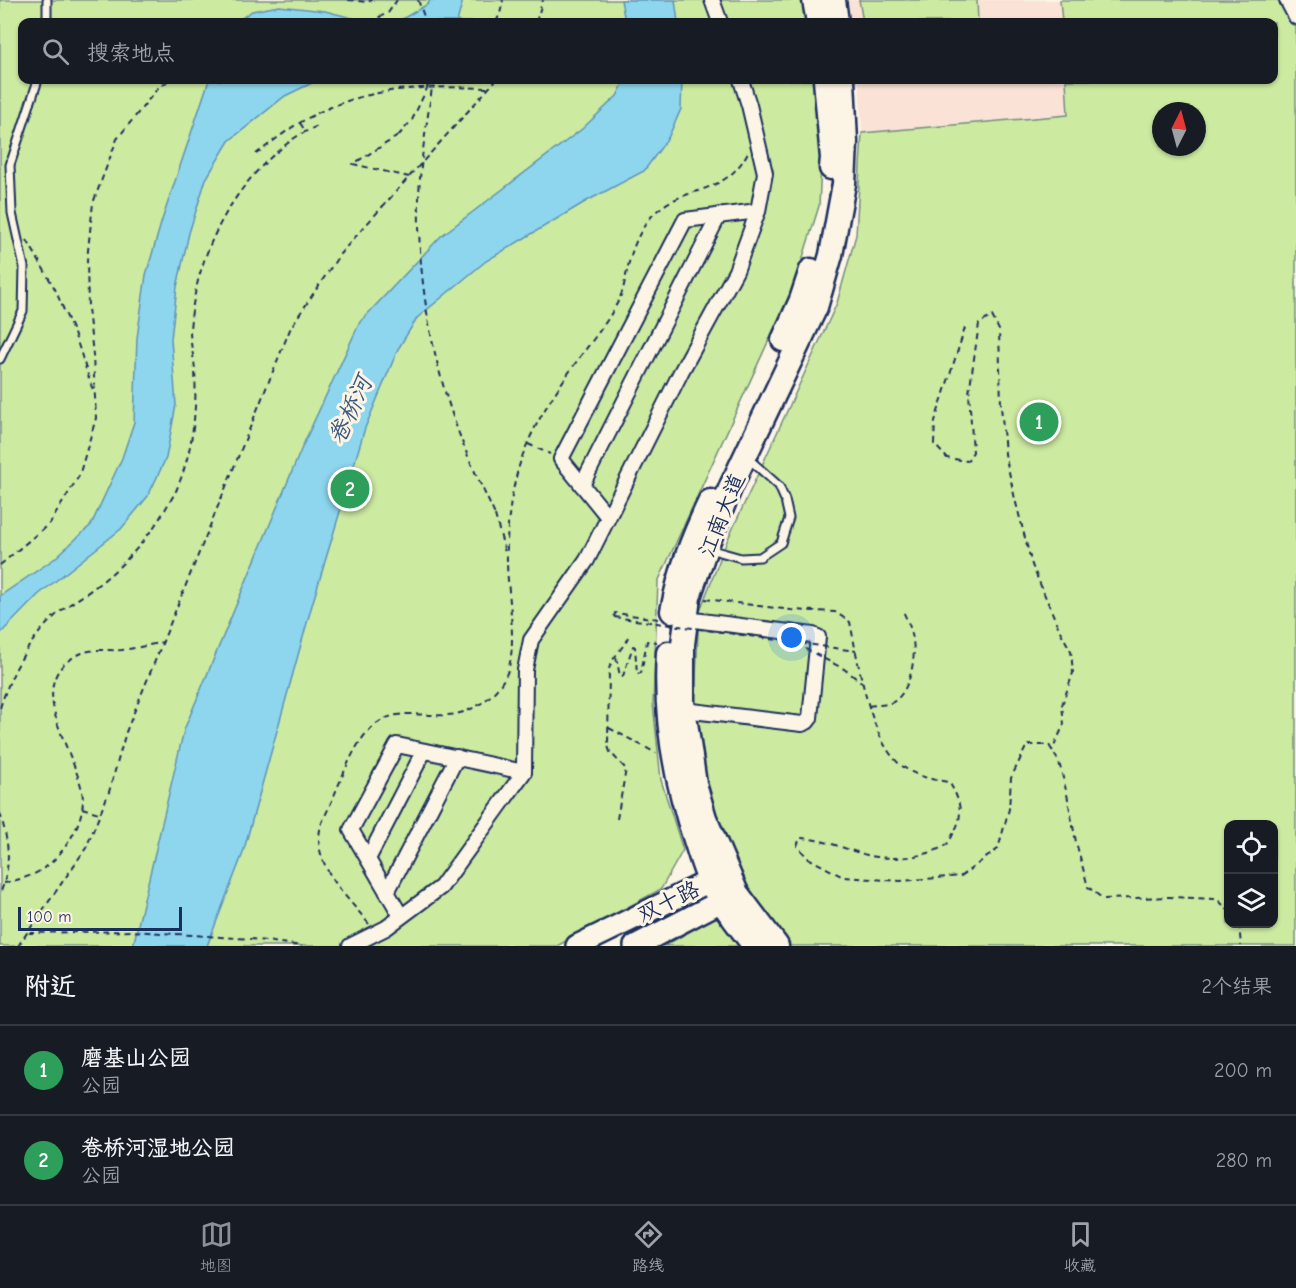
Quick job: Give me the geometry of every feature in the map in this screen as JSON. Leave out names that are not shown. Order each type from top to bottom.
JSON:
[{"type":"highway","points":[[814,0],[817,18]]},
{"type":"highway","points":[[834,0],[836,18]]},
{"type":"highway","name":"江南大道","points":[[718,877],[695,784],[684,710],[683,644],[679,620],[678,579],[697,529],[735,451],[797,310],[818,250],[828,204],[832,158],[825,84]]},
{"type":"highway","name":"江南大道","points":[[754,946],[688,818],[670,735],[667,687],[679,620],[706,548],[731,486],[816,307],[831,255],[844,184],[846,142],[843,84]]},
{"type":"highway","name":"江南大道","points":[[729,897],[777,946]]},
{"type":"main road","name":"双十路","points":[[577,946],[718,877]]},
{"type":"main road","name":"双十路","points":[[635,946],[729,897]]},
{"type":"street","points":[[712,0],[719,18]]},
{"type":"street","points":[[1287,0],[1296,17]]},
{"type":"street","points":[[350,946],[376,933],[441,887],[524,772],[525,670],[531,640],[587,560],[676,382],[736,271],[758,211],[765,173],[742,84]]},
{"type":"street","points":[[608,517],[561,459],[685,220],[758,211]]},
{"type":"street","points":[[582,485],[719,216]]},
{"type":"street","points":[[679,620],[818,637],[810,718],[807,722],[802,724],[684,710]]},
{"type":"street","points":[[401,916],[351,830],[397,746],[524,772]]},
{"type":"street","points":[[368,859],[424,751]]},
{"type":"street","points":[[387,892],[457,757]]},
{"type":"lane","points":[[47,0],[47,18]]},
{"type":"lane","points":[[0,359],[24,311],[24,267],[12,213],[10,165],[37,84]]},
{"type":"lane","points":[[706,548],[741,558],[760,557],[781,543],[789,518],[785,500],[779,486],[746,456]]},
{"type":"path","points":[[348,0],[367,2],[372,0]]},
{"type":"path","points":[[377,18],[388,13],[397,0]]},
{"type":"path","points":[[418,0],[425,18]]},
{"type":"path","points":[[498,18],[503,0]]},
{"type":"path","points":[[537,18],[543,0]]},
{"type":"path","points":[[0,565],[50,523],[79,476],[96,418],[87,260],[93,203],[117,139],[158,88],[164,84]]},
{"type":"path","points":[[409,177],[353,164],[398,136],[412,120],[430,84]]},
{"type":"path","points":[[431,84],[419,198],[423,282],[430,327],[451,411],[465,450],[495,515],[507,560]]},
{"type":"path","points":[[256,154],[300,123],[335,105],[381,92],[434,84]]},
{"type":"path","points":[[18,946],[86,848],[109,792],[126,732],[291,327],[340,254],[492,84]]},
{"type":"path","points":[[422,87],[489,88]]},
{"type":"path","points":[[300,123],[306,132]]},
{"type":"path","points":[[0,708],[9,681],[28,647],[55,615],[126,562],[152,531],[178,488],[190,450],[196,410],[195,368],[190,332],[196,288],[207,249],[228,208],[254,174],[289,142],[320,125]]},
{"type":"path","points":[[376,933],[331,875],[322,860],[318,842],[320,827],[350,761],[363,736],[378,722],[398,714],[449,715],[474,708],[494,694],[506,677],[512,654],[507,560],[511,506],[522,458],[528,444],[549,400],[602,327],[621,295],[636,238],[651,216],[670,201],[714,186],[731,176],[747,155],[750,147]]},
{"type":"path","points":[[26,239],[55,289],[77,341],[95,397]]},
{"type":"path","points":[[965,328],[935,421],[934,444],[947,458],[967,461],[973,452],[969,393],[979,324],[992,316],[999,330],[1005,454],[1015,499],[1032,565],[1071,651],[1073,673],[1062,705],[1064,724],[1052,751]]},
{"type":"path","points":[[528,444],[561,459]]},
{"type":"path","points":[[869,706],[892,702],[904,689],[912,668],[914,643],[910,626],[902,609]]},
{"type":"path","points":[[856,651],[614,617],[615,613],[679,620],[791,610],[835,612],[850,622],[869,706],[882,743],[903,768],[931,780],[949,782],[960,800],[960,824],[948,843],[923,855],[890,858],[868,855],[816,839],[800,838],[797,846],[808,858],[843,877],[901,881],[961,876],[998,849],[1009,809],[1011,778],[1027,745],[1049,745],[1059,762],[1088,887],[1103,899],[1170,897],[1217,899],[1224,906]]},
{"type":"path","points":[[616,657],[620,676],[623,676],[633,646],[635,646],[637,674],[641,673],[647,641],[679,620]]},
{"type":"path","points":[[617,819],[626,769],[610,752],[608,746],[609,669],[612,660],[625,646],[628,637]]},
{"type":"path","points":[[4,883],[30,877],[48,865],[75,831],[82,808],[83,793],[54,713],[51,697],[53,683],[60,670],[82,653],[123,650],[163,642]]},
{"type":"path","points":[[794,642],[844,669],[864,684]]},
{"type":"path","points":[[609,728],[675,763]]},
{"type":"path","points":[[82,808],[100,813]]},
{"type":"path","points":[[0,813],[9,861],[0,894]]},
{"type":"path","points":[[1239,928],[1241,946]]},
{"type":"path","points":[[28,933],[132,931],[251,939],[302,946]]},
{"type":"shaded area","points":[[847,0],[1060,0],[1061,18],[850,18]]},
{"type":"shaded area","points":[[859,84],[1066,84],[1068,115],[862,133]]},
{"type":"green space","points":[[0,0],[804,0],[806,18],[18,18],[18,84],[814,84],[822,144],[819,206],[795,283],[658,582],[653,703],[661,780],[683,850],[661,889],[557,946],[0,946]]},
{"type":"green space","points":[[859,0],[977,0],[978,18],[862,18]]},
{"type":"green space","points":[[1060,0],[1296,0],[1296,946],[789,946],[774,928],[731,858],[714,811],[705,777],[695,699],[699,613],[727,541],[837,303],[856,235],[862,133],[1068,115],[1066,84],[1278,84],[1278,18],[1062,18]]},
{"type":"green space","points":[[717,916],[740,946],[664,946]]},
{"type":"water","points":[[430,0],[463,0],[458,18],[404,18],[428,4]]},
{"type":"water","points":[[621,0],[675,0],[677,18],[624,18]]},
{"type":"water","points":[[279,6],[325,11],[352,18],[242,18],[252,11]]},
{"type":"water","points":[[208,84],[310,84],[285,96],[229,141],[206,179],[189,233],[177,287],[171,339],[176,405],[166,458],[148,496],[121,529],[38,595],[0,634],[0,596],[54,559],[91,525],[122,458],[134,422],[137,338],[146,275]]},
{"type":"water","name":"卷桥河","points":[[623,84],[682,84],[681,109],[668,138],[644,171],[585,202],[486,261],[417,318],[398,349],[365,428],[312,605],[243,853],[207,946],[133,946],[184,730],[303,445],[360,322],[441,236],[582,129],[617,96]]},
{"type":"place","name":"磨基山公园","points":[[1039,422]]},
{"type":"place","name":"卷桥河湿地公园","points":[[350,489]]}]
